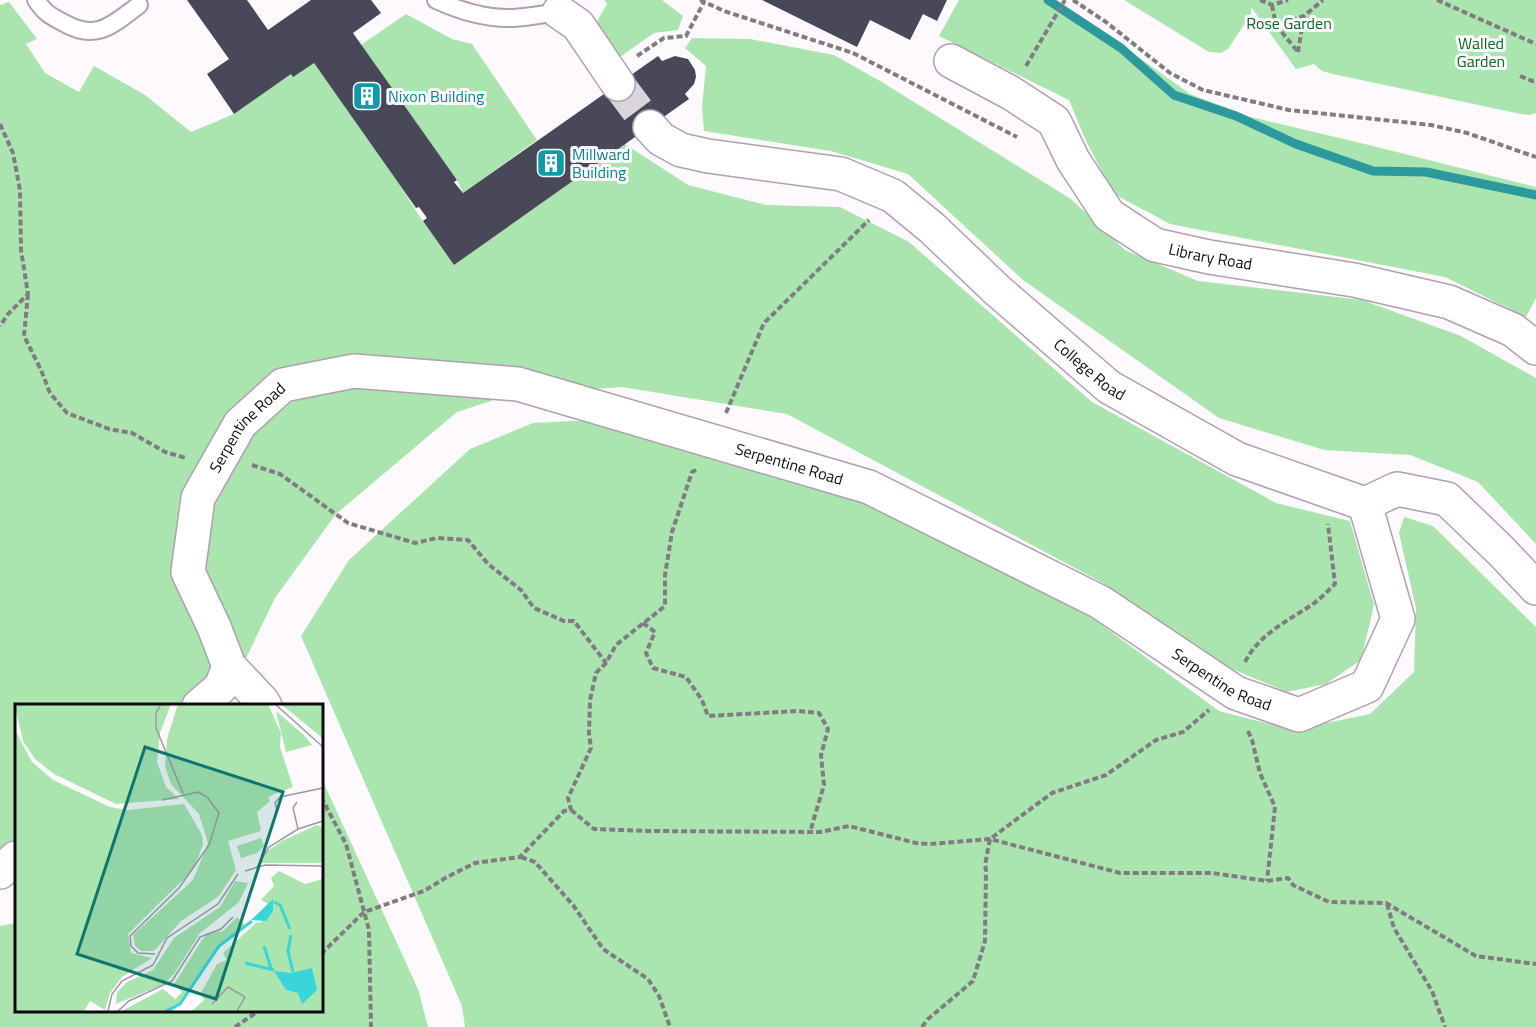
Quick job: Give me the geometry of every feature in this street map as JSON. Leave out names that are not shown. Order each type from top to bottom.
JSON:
[{"type":"street","points":[[556,6],[578,25],[618,84]]},
{"type":"street","name":"Library Road","points":[[951,61],[1011,93],[1054,121],[1073,160],[1109,215],[1155,245],[1209,257],[1354,280],[1449,302],[1513,330],[1536,348]]},
{"type":"street","name":"College Road","points":[[650,127],[660,139],[681,150],[708,156],[841,174],[893,196],[932,228],[997,290],[1109,387],[1237,459],[1365,504]]},
{"type":"street","name":"Serpentine Road","points":[[264,704],[229,666],[214,627],[188,572],[198,498],[240,424],[283,385],[354,371],[518,384],[869,488],[1100,602],[1236,693],[1299,715],[1367,686],[1398,620],[1365,504]]},
{"type":"street","points":[[1365,504],[1397,489],[1447,499],[1536,588]]},
{"type":"street","points":[[201,704],[221,687],[229,666]]},
{"type":"street","points":[[0,872],[15,859]]},
{"type":"lane","points":[[36,0],[45,13],[74,29],[93,32],[110,26],[139,5]]},
{"type":"lane","points":[[436,0],[455,9],[483,16],[512,18],[556,6]]},
{"type":"path","points":[[1073,0],[1106,22],[1170,72],[1203,90],[1289,110],[1431,125],[1467,133],[1536,157]]},
{"type":"path","points":[[1260,0],[1272,5],[1288,0]]},
{"type":"path","points":[[1276,25],[1304,16],[1323,0]]},
{"type":"path","points":[[1437,0],[1536,44]]},
{"type":"path","points":[[658,41],[672,36],[686,36],[702,1],[724,11],[853,53],[1020,138]]},
{"type":"path","points":[[1029,61],[1064,2]]},
{"type":"path","points":[[1272,5],[1276,25],[1298,52],[1304,16]]},
{"type":"path","points":[[1520,76],[1536,81]]},
{"type":"path","points":[[0,124],[12,153],[20,190],[21,250],[28,294],[24,336],[50,393],[67,413],[109,429],[132,433],[165,452],[191,459],[222,456],[280,474],[348,523],[415,543],[437,538],[468,540],[488,564],[521,590],[534,608],[564,621],[574,621],[606,663]]},
{"type":"path","points":[[893,196],[764,323],[707,464],[692,472],[672,532],[665,575],[665,606],[616,645],[606,663],[596,673],[590,700],[591,748],[568,798],[571,810],[594,829],[820,832],[849,826],[916,843],[990,839],[1120,873],[1212,873],[1267,881],[1288,878],[1293,885],[1329,902],[1386,903],[1476,956],[1536,964]]},
{"type":"path","points":[[0,326],[8,314],[28,294]]},
{"type":"path","points":[[922,1027],[928,1019],[973,981],[985,941],[985,864],[990,839],[1052,793],[1106,775],[1156,740],[1183,732],[1231,690],[1250,652],[1265,635],[1316,602],[1335,584],[1324,490]]},
{"type":"path","points":[[644,623],[655,632],[646,653],[653,668],[686,676],[702,700],[708,716],[798,711],[819,713],[828,729],[821,755],[824,785],[810,832]]},
{"type":"path","points":[[1231,690],[1252,740],[1260,773],[1275,807],[1267,881]]},
{"type":"path","points":[[322,799],[346,844],[369,930],[371,1027]]},
{"type":"path","points":[[520,857],[564,811],[571,810]]},
{"type":"path","points":[[322,953],[364,912],[424,891],[475,863],[520,857],[535,862],[573,904],[603,949],[648,979],[659,996],[670,1027]]},
{"type":"path","points":[[1386,903],[1394,928],[1432,992],[1445,1027]]},
{"type":"path","points":[[235,1027],[258,1012]]},
{"type":"green space","points":[[604,0],[662,0],[683,16],[678,30],[654,33],[614,61],[595,25],[607,4]]},
{"type":"green space","points":[[959,0],[1053,0],[1190,94],[1251,117],[1536,187],[1536,298],[1526,317],[1445,277],[1170,224],[1114,194],[1086,141],[1069,100],[939,36]]},
{"type":"green space","name":"Walled Garden","points":[[1124,0],[1536,0],[1536,113],[1521,114],[1333,74],[1322,71],[1314,64],[1296,69],[1251,7],[1251,14],[1228,49],[1221,53],[1209,52]]},
{"type":"green space","points":[[9,2],[37,39],[26,44],[45,73],[79,92],[94,66],[145,95],[191,132],[234,114],[291,74],[314,63],[454,265],[625,144],[688,185],[766,205],[840,207],[909,242],[1092,402],[1276,503],[1350,521],[1374,605],[1361,660],[1326,684],[1287,692],[1225,666],[1103,583],[787,414],[622,387],[509,395],[457,412],[336,514],[275,598],[224,704],[15,704],[15,880],[0,883],[0,5]]},
{"type":"green space","points":[[406,14],[452,39],[472,44],[537,140],[463,193],[457,180],[361,45]]},
{"type":"green space","points":[[692,38],[750,39],[834,55],[1071,199],[1125,250],[1198,281],[1362,300],[1461,336],[1536,378],[1536,544],[1478,482],[1410,455],[1324,450],[1219,418],[1023,280],[908,174],[831,151],[704,131],[702,107],[706,66],[685,48]]},
{"type":"green space","points":[[613,419],[791,462],[1084,612],[1219,711],[1292,730],[1370,714],[1414,672],[1416,608],[1399,533],[1404,517],[1433,526],[1536,627],[1536,1027],[465,1027],[462,1006],[301,636],[349,560],[470,449],[533,423]]},
{"type":"green space","points":[[322,779],[418,989],[428,1027],[0,1027],[0,926],[15,923],[15,1012],[322,1012]]},
{"type":"building","points":[[187,0],[247,0],[268,30],[311,0],[371,0],[381,13],[353,33],[457,180],[454,182],[463,193],[658,56],[662,61],[675,56],[688,59],[695,70],[696,77],[694,84],[685,94],[689,99],[454,265],[423,221],[427,218],[419,207],[416,208],[314,63],[293,77],[291,74],[234,114],[207,74],[229,59]]},
{"type":"building","points":[[762,0],[947,0],[937,21],[923,14],[910,40],[870,20],[857,47]]},
{"type":"waterway","points":[[1048,0],[1121,48],[1174,95],[1236,116],[1296,144],[1373,171],[1426,172],[1536,195]]},
{"type":"tunnel","points":[[618,84],[650,127]]},
{"type":"place","name":"Nixon Building","points":[[367,96]]},
{"type":"place","name":"Millward Building","points":[[551,163]]},
{"type":"park label","name":"Rose Garden","points":[[1289,23]]}]
